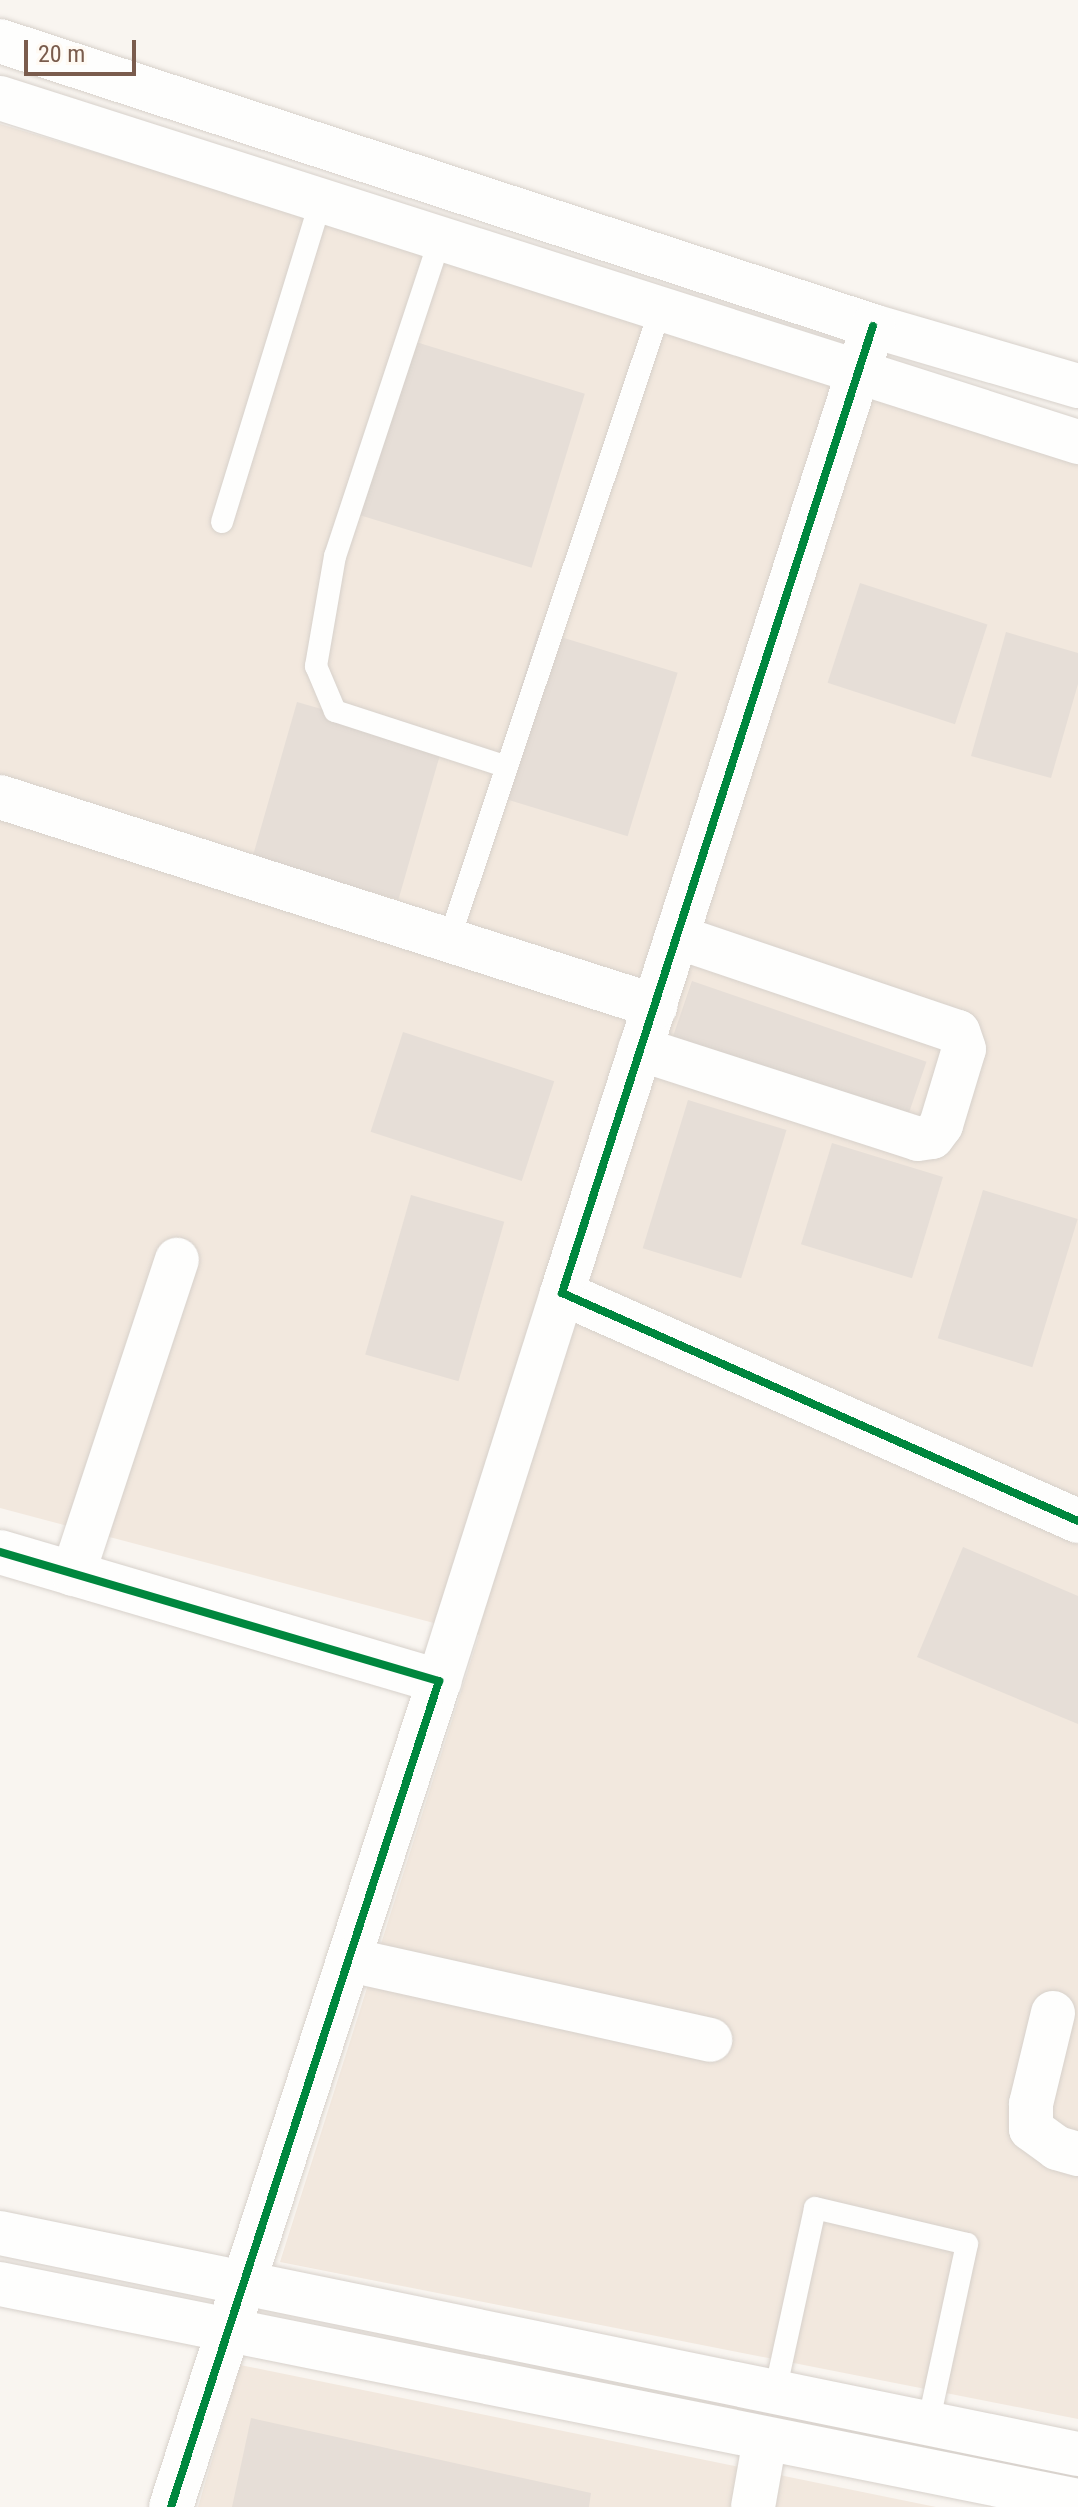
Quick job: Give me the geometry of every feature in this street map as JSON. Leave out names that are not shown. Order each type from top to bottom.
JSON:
[{"type":"street","points":[[0,41],[873,326],[1078,386]]},
{"type":"street","points":[[0,98],[439,242],[1078,442]]},
{"type":"street","points":[[171,2507],[227,2331],[246,2284],[873,326]]},
{"type":"street","points":[[0,797],[655,1006]]},
{"type":"street","points":[[640,1049],[918,1139],[932,1137],[941,1125],[964,1049],[958,1032],[677,937]]},
{"type":"street","points":[[73,1574],[177,1260]]},
{"type":"street","points":[[562,1293],[1078,1521]]},
{"type":"street","points":[[0,1552],[439,1681]]},
{"type":"street","points":[[350,1960],[710,2040]]},
{"type":"street","points":[[1053,2013],[1031,2104],[1031,2129],[1057,2148],[1078,2154]]},
{"type":"street","points":[[0,2233],[1078,2454]]},
{"type":"street","points":[[0,2284],[1078,2501]]},
{"type":"street","points":[[753,2507],[765,2439]]},
{"type":"lane","points":[[222,522],[320,203]]},
{"type":"lane","points":[[439,242],[335,556],[316,666],[335,711],[504,766]]},
{"type":"lane","points":[[449,940],[504,766],[660,310]]},
{"type":"lane","points":[[775,2392],[815,2208],[967,2244],[928,2424]]},
{"type":"shaded area","points":[[0,124],[672,324],[1078,454],[1078,2419],[280,2262],[479,1635],[0,1508]]},
{"type":"shaded area","points":[[240,2365],[936,2507],[198,2507]]},
{"type":"building","points":[[406,339],[585,394],[532,568],[353,513]]},
{"type":"building","points":[[860,583],[987,624],[955,724],[828,683]]},
{"type":"building","points":[[538,630],[678,673],[628,836],[488,794]]},
{"type":"building","points":[[1006,632],[1078,653],[1078,684],[1051,778],[971,756]]},
{"type":"building","points":[[297,702],[443,744],[398,900],[252,858]]},
{"type":"building","points":[[692,981],[926,1062],[896,1150],[662,1069]]},
{"type":"building","points":[[403,1032],[554,1081],[522,1181],[371,1132]]},
{"type":"building","points":[[688,1100],[786,1130],[741,1278],[643,1248]]},
{"type":"building","points":[[832,1143],[943,1177],[912,1278],[801,1244]]},
{"type":"building","points":[[983,1190],[1078,1219],[1032,1367],[938,1338]]},
{"type":"building","points":[[411,1195],[504,1222],[458,1381],[365,1355]]},
{"type":"building","points":[[963,1547],[1078,1596],[1078,1724],[917,1657]]},
{"type":"building","points":[[251,2418],[591,2493],[589,2507],[232,2507]]},
{"type":"cycle path","points":[[873,326],[562,1293],[1078,1521]]},
{"type":"cycle path","points":[[0,1552],[439,1681],[171,2507]]}]
